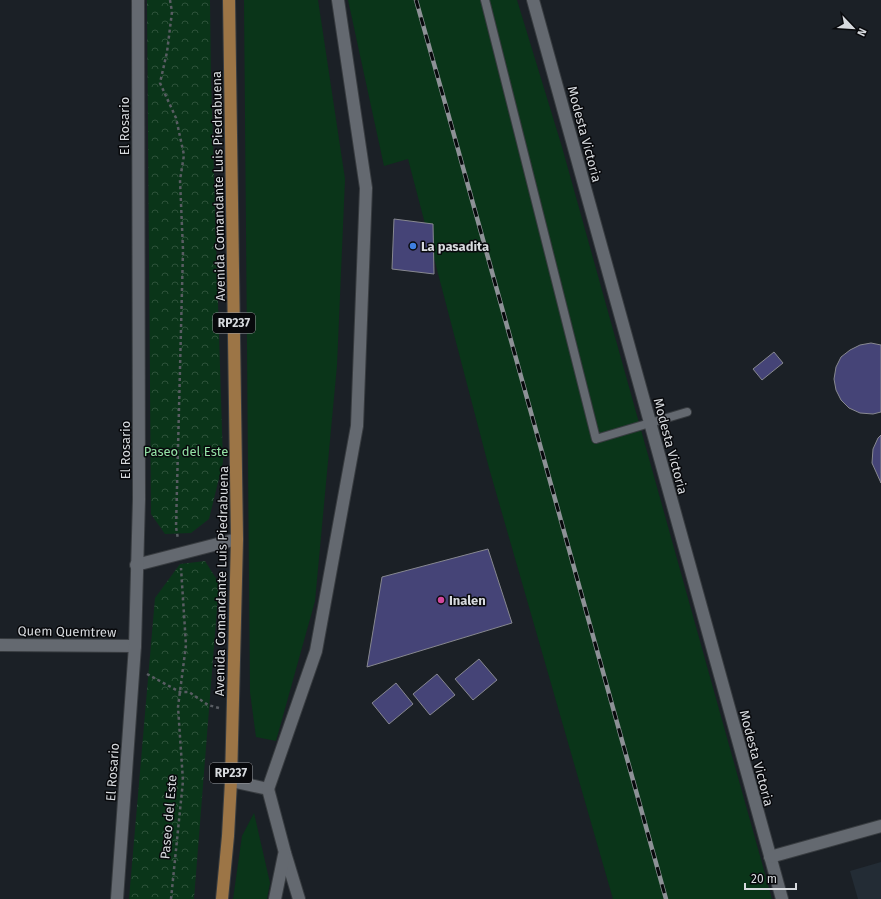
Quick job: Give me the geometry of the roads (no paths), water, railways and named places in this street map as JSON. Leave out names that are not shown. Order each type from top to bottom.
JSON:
[{"type":"main road","name":"Avenida Comandante Luis Piedrabuena","points":[[222,899],[231,781],[238,539],[230,0]]},
{"type":"street","name":"El Rosario","points":[[117,899],[133,665],[139,499],[138,0]]},
{"type":"street","points":[[299,899],[268,789],[316,651],[357,426],[366,188],[338,0]]},
{"type":"street","name":"Modesta Victoria","points":[[533,0],[782,899]]},
{"type":"street","points":[[136,565],[238,539]]},
{"type":"street","name":"Quem Quemtrew","points":[[0,645],[134,646]]},
{"type":"street","points":[[231,781],[268,789]]},
{"type":"street","points":[[770,857],[881,826]]},
{"type":"street","points":[[275,899],[285,853]]},
{"type":"lane","points":[[485,0],[596,439],[687,412]]},
{"type":"railway","points":[[416,0],[666,899]]},
{"type":"place","name":"La pasadita","points":[[413,246]]},
{"type":"place","name":"Inalen","points":[[441,600]]},
{"type":"park label","name":"Paseo del Este","points":[[186,451]]}]
